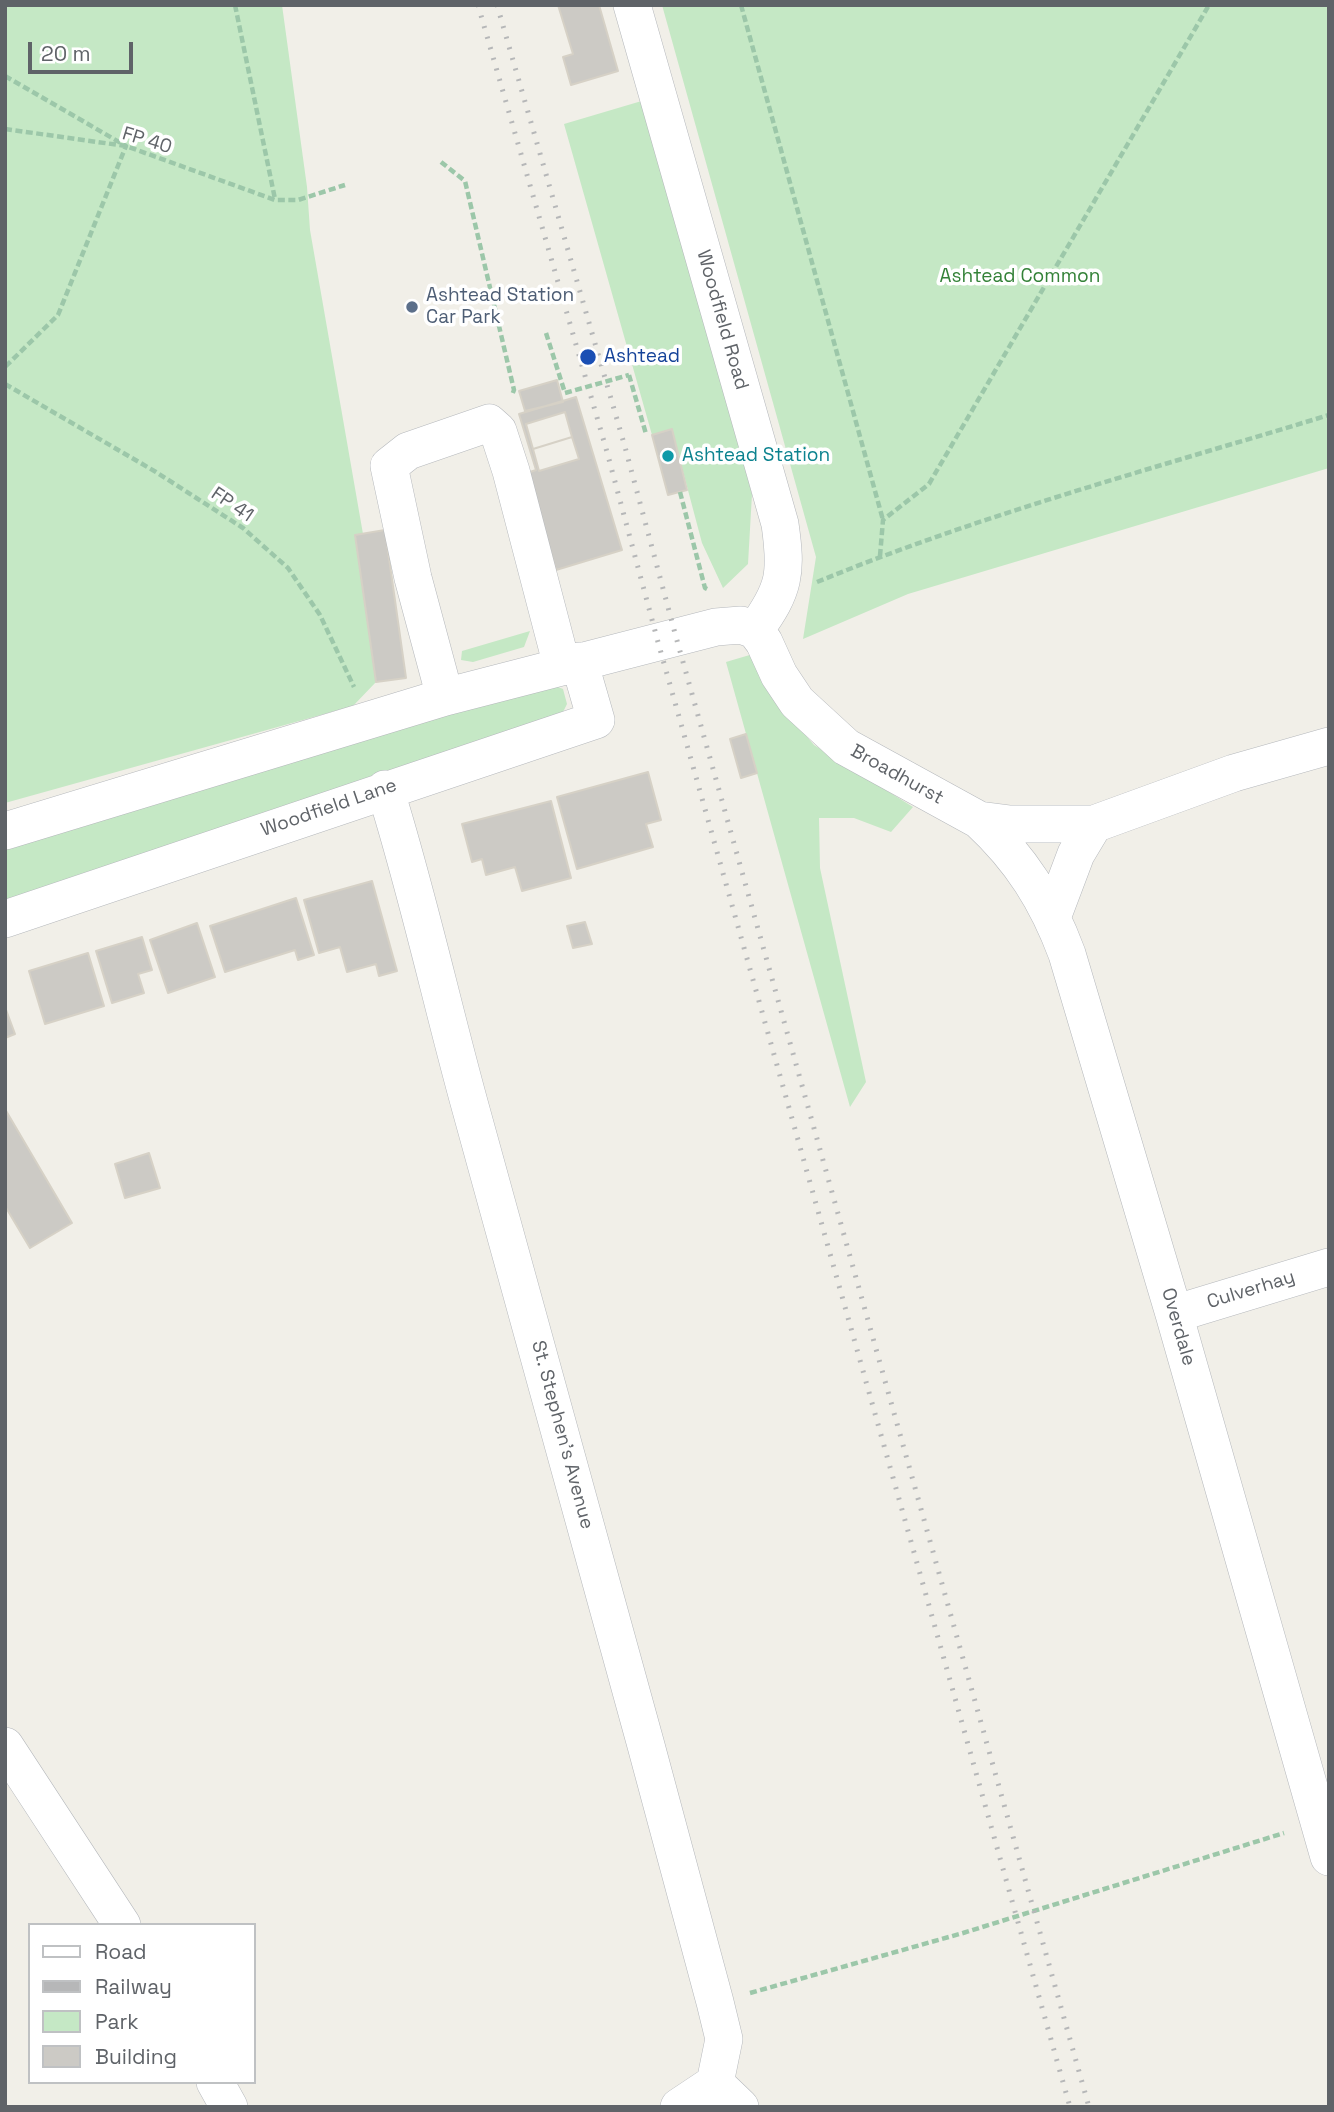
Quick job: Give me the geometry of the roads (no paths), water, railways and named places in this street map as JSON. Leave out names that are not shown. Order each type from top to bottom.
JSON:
[{"type":"street","name":"Woodfield Road","points":[[632,5],[780,524],[785,560],[782,584],[773,606],[748,628]]},
{"type":"street","points":[[445,697],[412,578],[389,466],[408,451],[489,423],[498,431],[570,664]]},
{"type":"street","points":[[5,831],[445,697],[716,627],[748,628]]},
{"type":"street","name":"Broadhurst","points":[[748,628],[764,642],[779,675],[797,702],[846,747],[979,820],[1010,824],[1094,824],[1234,773],[1329,746]]},
{"type":"street","name":"Woodfield Lane","points":[[5,919],[596,719],[570,664]]},
{"type":"street","name":"St. Stephen's Avenue","points":[[385,789],[582,1507],[724,2039],[727,2095],[679,2107]]},
{"type":"street","name":"Overdale","points":[[979,820],[1000,839],[1038,889],[1053,915],[1068,954],[1329,1857]]},
{"type":"street","points":[[1053,915],[1076,854],[1094,824]]},
{"type":"street","name":"Culverhay","points":[[1174,1314],[1329,1267]]},
{"type":"street","points":[[5,1746],[121,1923]]},
{"type":"street","points":[[216,2084],[229,2107]]},
{"type":"railway","points":[[478,5],[607,452],[1070,2107]]},
{"type":"railway","points":[[497,5],[625,447],[1089,2107]]},
{"type":"place","name":"Ashtead Station Car Park","points":[[412,307]]},
{"type":"place","name":"Ashtead","points":[[588,357]]},
{"type":"place","name":"Ashtead Station","points":[[668,456]]},
{"type":"park label","name":"Ashtead Common","points":[[1020,277]]}]
